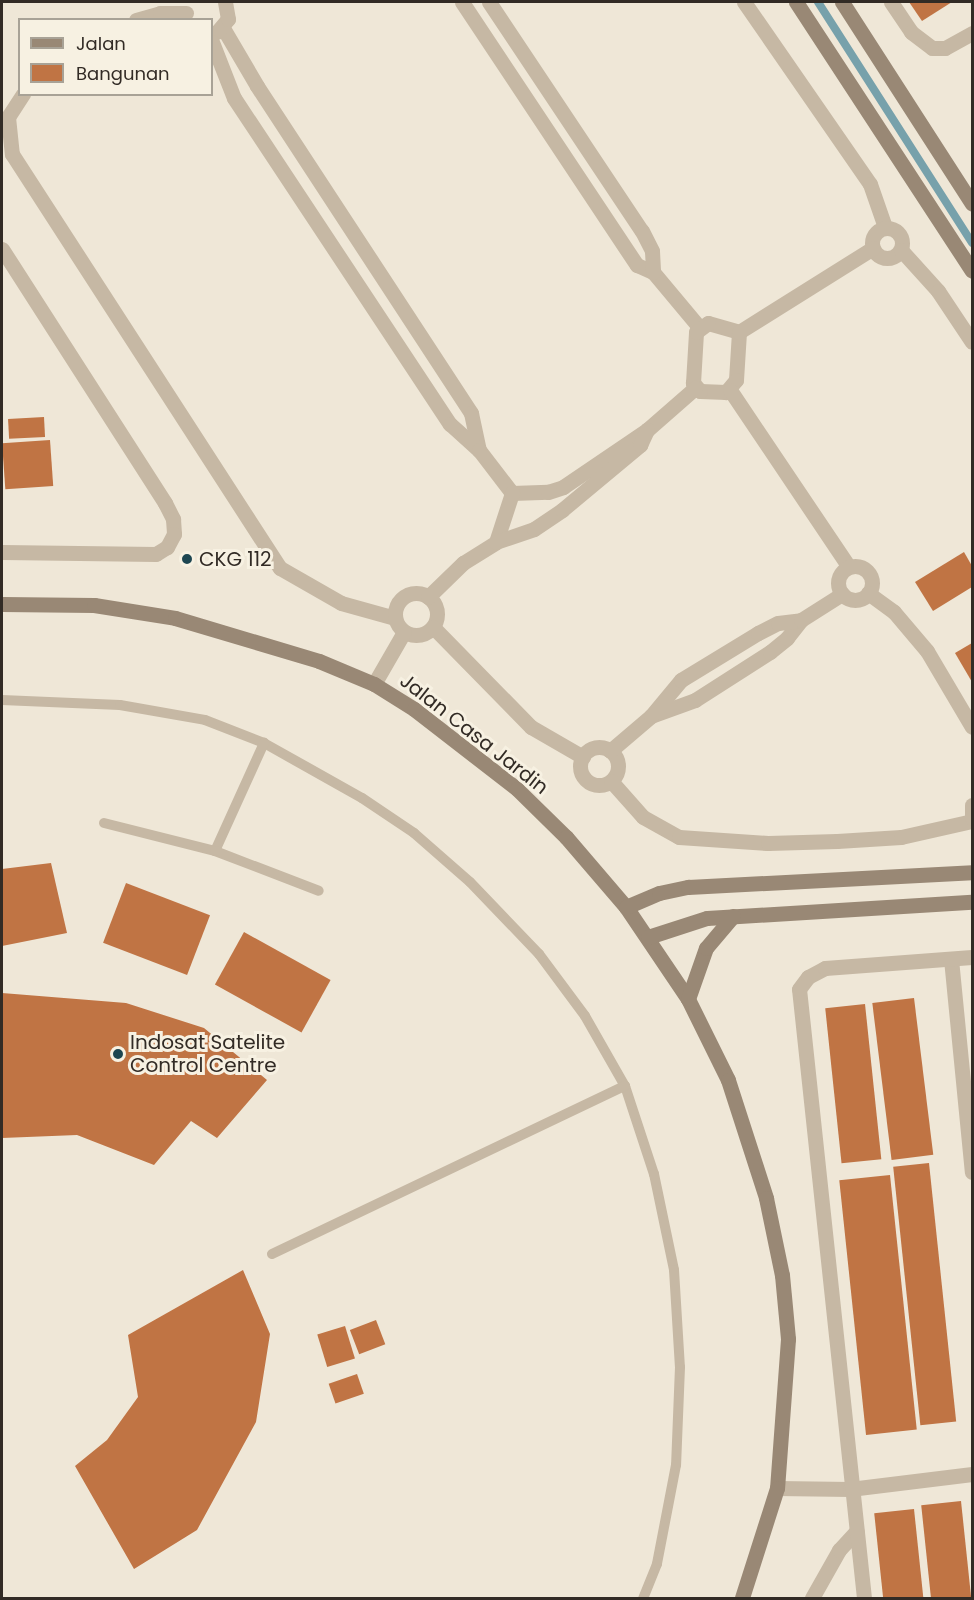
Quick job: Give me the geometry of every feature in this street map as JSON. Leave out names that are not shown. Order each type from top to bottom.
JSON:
[{"type":"street","points":[[462,2],[637,265],[653,272],[699,327],[692,377],[695,388]]},
{"type":"street","points":[[489,2],[642,231],[652,251],[653,272]]},
{"type":"street","points":[[744,2],[870,184],[885,227],[900,234],[901,250],[938,291],[972,342]]},
{"type":"street","points":[[796,2],[972,271]]},
{"type":"street","points":[[842,2],[972,204]]},
{"type":"street","points":[[891,2],[911,32],[932,48],[945,48],[972,33]]},
{"type":"street","points":[[231,4],[217,31],[257,86],[471,413],[480,450]]},
{"type":"street","points":[[143,18],[160,13],[188,11]]},
{"type":"street","points":[[213,44],[241,108],[450,424],[480,450],[512,493]]},
{"type":"street","points":[[21,96],[8,117],[12,154],[280,568],[341,603],[395,618],[404,632],[420,635],[433,627],[437,611],[428,597],[421,593],[405,596],[398,602],[395,618]]},
{"type":"street","points":[[873,249],[874,235],[885,227]]},
{"type":"street","points":[[2,249],[165,503],[173,519],[174,534],[167,547],[156,554],[2,552]]},
{"type":"street","points":[[699,327],[708,323],[739,332],[873,249]]},
{"type":"street","points":[[873,249],[883,258],[896,255],[901,250]]},
{"type":"street","points":[[730,390],[736,380],[739,332]]},
{"type":"street","points":[[512,493],[549,492],[563,487],[647,430],[695,388]]},
{"type":"street","points":[[695,388],[706,393],[730,390]]},
{"type":"street","points":[[730,390],[849,567]]},
{"type":"street","points":[[428,597],[463,563],[496,542],[534,529],[562,510],[640,445],[647,430]]},
{"type":"street","points":[[496,542],[512,493]]},
{"type":"street","points":[[849,567],[863,568],[869,573],[872,586],[868,593],[856,600],[842,594],[840,575],[849,567]]},
{"type":"street","points":[[868,593],[894,612],[927,651],[972,727]]},
{"type":"street","points":[[651,716],[695,700],[788,638],[801,620],[842,594]]},
{"type":"street","name":"Jalan Casa Jardin","points":[[2,604],[94,605],[175,618],[319,661],[374,684],[414,709],[517,789],[566,837],[626,907],[688,999],[728,1080],[748,1134],[782,1275],[788,1339],[777,1488],[742,1599]]},
{"type":"street","points":[[611,781],[590,783],[581,772],[583,757],[592,749],[610,751],[651,716],[681,680],[778,623],[801,620]]},
{"type":"street","points":[[433,627],[531,726],[583,757]]},
{"type":"street","points":[[374,684],[404,632]]},
{"type":"street","points":[[610,751],[618,769],[611,781]]},
{"type":"street","points":[[611,781],[643,817],[679,837],[768,843],[837,842],[901,837],[972,820],[972,805]]},
{"type":"street","points":[[626,907],[659,893],[688,887],[972,872]]},
{"type":"street","points":[[648,937],[687,922],[733,916],[972,902]]},
{"type":"street","points":[[688,999],[706,948],[733,916]]},
{"type":"street","points":[[864,1599],[850,1489],[799,989],[808,977],[825,968],[972,957]]},
{"type":"street","points":[[951,958],[972,1172]]},
{"type":"street","points":[[777,1488],[850,1489],[972,1474]]},
{"type":"street","points":[[812,1599],[839,1550],[857,1531]]},
{"type":"lane","points":[[2,699],[120,705],[205,720],[264,743],[362,798],[414,833],[470,882],[539,954],[585,1016],[625,1086],[654,1174],[674,1269],[680,1367],[676,1465],[657,1564],[643,1599]]},
{"type":"lane","points":[[215,851],[264,743]]},
{"type":"lane","points":[[104,823],[215,851],[320,891]]},
{"type":"lane","points":[[272,1254],[625,1086]]},
{"type":"building","points":[[909,2],[952,2],[922,21]]},
{"type":"building","points":[[44,417],[45,437],[9,439],[8,419]]},
{"type":"building","points":[[50,440],[53,486],[5,489],[2,443]]},
{"type":"building","points":[[964,552],[972,566],[972,587],[933,611],[915,582]]},
{"type":"building","name":"CKG 112","points":[[188,554],[192,560],[185,565],[181,558]]},
{"type":"building","points":[[972,643],[972,682],[955,653]]},
{"type":"building","points":[[51,863],[67,933],[2,946],[2,869]]},
{"type":"building","points":[[126,883],[210,915],[187,975],[103,943]]},
{"type":"building","points":[[244,932],[331,980],[301,1032],[215,984]]},
{"type":"building","name":"Indosat Satelite Control Centre","points":[[2,993],[126,1003],[204,1028],[267,1080],[217,1138],[191,1121],[154,1165],[77,1135],[2,1138]]},
{"type":"building","points":[[914,998],[933,1155],[892,1160],[872,1003]]},
{"type":"building","points":[[865,1004],[881,1159],[842,1163],[825,1008]]},
{"type":"building","points":[[929,1163],[956,1422],[920,1425],[893,1167]]},
{"type":"building","points":[[890,1175],[917,1430],[866,1435],[839,1180]]},
{"type":"building","points":[[243,1270],[270,1334],[256,1422],[197,1530],[134,1569],[75,1466],[107,1440],[138,1397],[128,1335]]},
{"type":"building","points":[[376,1320],[385,1344],[359,1354],[350,1330]]},
{"type":"building","points":[[345,1326],[355,1359],[327,1367],[317,1334]]},
{"type":"building","points":[[357,1374],[364,1394],[335,1404],[329,1384]]},
{"type":"building","points":[[961,1501],[971,1598],[931,1598],[921,1505]]},
{"type":"building","points":[[914,1509],[923,1598],[883,1598],[874,1513]]},
{"type":"waterway","points":[[818,2],[972,243]]},
{"type":"place","name":"CKG 112","points":[[187,559]]},
{"type":"place","name":"Indosat Satelite Control Centre","points":[[118,1054]]}]
